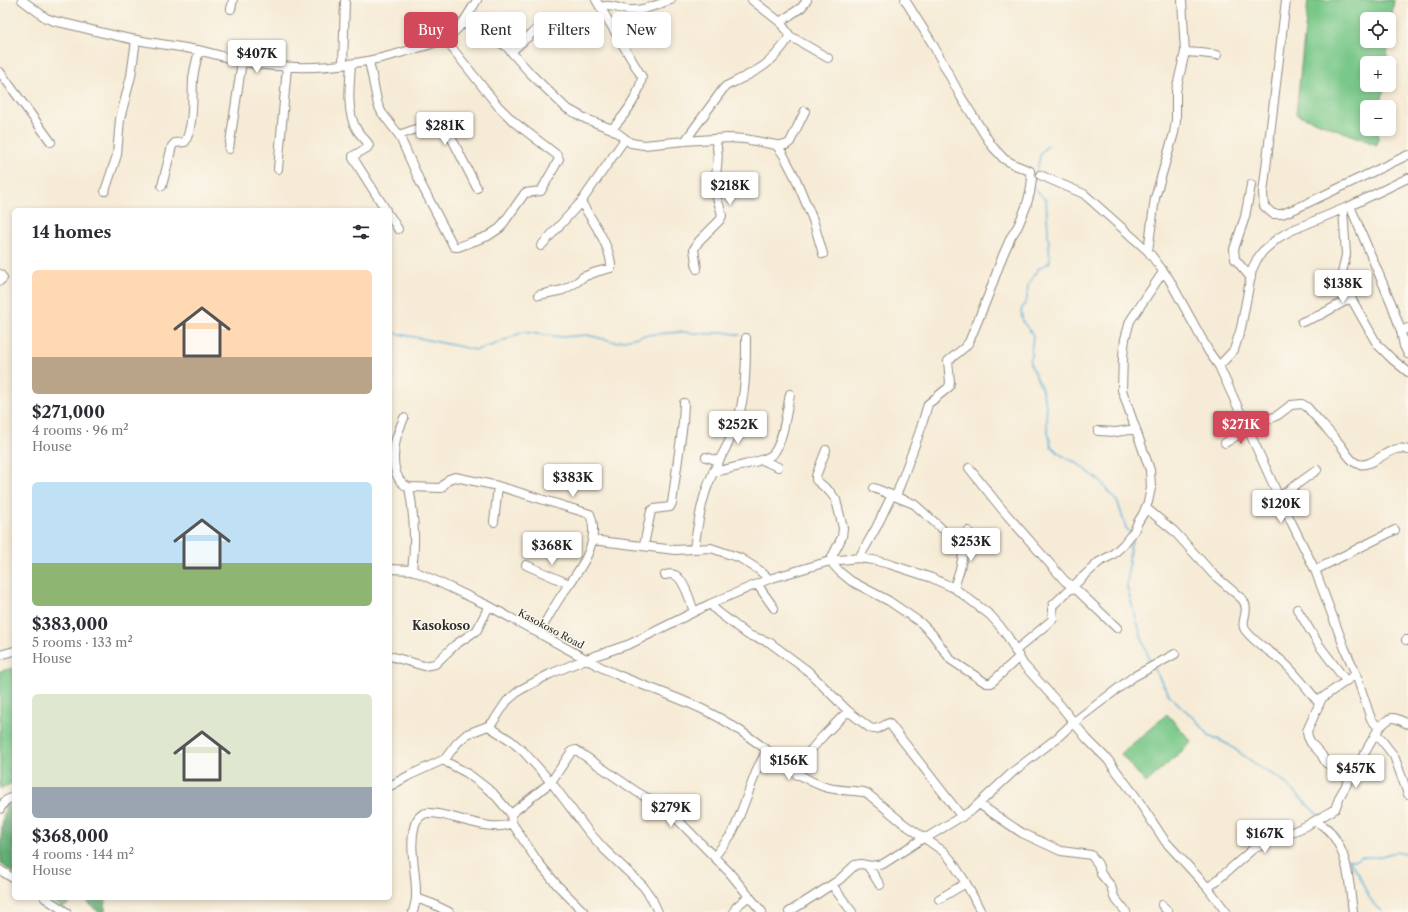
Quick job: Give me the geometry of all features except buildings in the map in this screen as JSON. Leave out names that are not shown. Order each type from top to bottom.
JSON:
[{"type":"street","points":[[22,0],[46,18],[54,21],[136,40],[199,50],[242,61],[287,67],[347,64],[369,61],[418,48]]},
{"type":"street","points":[[231,9],[233,0]]},
{"type":"street","points":[[345,0],[347,64],[352,120],[355,128],[369,145],[353,156],[353,158],[385,208]]},
{"type":"street","points":[[458,28],[477,0]]},
{"type":"street","points":[[598,4],[631,10],[647,8],[671,0]]},
{"type":"street","points":[[752,0],[780,22],[790,36],[828,58]]},
{"type":"street","points":[[780,22],[802,7],[806,0]]},
{"type":"street","points":[[859,558],[894,496],[920,431],[927,406],[949,387],[948,361],[969,342],[1003,255],[1022,217],[1030,193],[1032,179],[1030,171],[1004,159],[992,146],[958,92],[932,43],[905,0]]},
{"type":"street","points":[[1148,251],[1156,198],[1174,133],[1176,121],[1176,91],[1186,52],[1182,0]]},
{"type":"street","points":[[1286,0],[1263,193],[1264,206],[1273,214],[1282,214],[1408,154]]},
{"type":"street","points":[[598,4],[642,77],[640,87],[629,108],[612,130]]},
{"type":"street","points":[[463,22],[486,36],[503,43],[512,51],[530,73],[566,108],[586,119],[612,130],[631,143],[644,145],[715,139],[745,139],[783,146],[788,144],[805,111]]},
{"type":"street","points":[[512,51],[534,32]]},
{"type":"street","points":[[686,141],[723,89],[764,66],[783,48],[790,36]]},
{"type":"street","points":[[105,191],[117,155],[120,119],[131,76],[136,40]]},
{"type":"street","points":[[369,61],[378,105],[399,135],[421,184],[454,247],[456,248],[488,236],[500,228],[525,193],[541,191],[559,161],[557,155],[514,122],[498,106],[452,48]]},
{"type":"street","points":[[162,186],[172,146],[176,143],[185,142],[186,139],[190,124],[194,70],[199,50]]},
{"type":"street","points":[[1186,52],[1217,55]]},
{"type":"street","points":[[229,149],[242,61]]},
{"type":"street","points":[[278,169],[287,67]]},
{"type":"street","points":[[0,72],[51,142]]},
{"type":"street","points":[[399,135],[433,123],[442,124],[448,131],[478,188]]},
{"type":"street","points":[[697,269],[694,249],[699,241],[720,220],[722,216],[716,194],[718,153],[715,139]]},
{"type":"street","points":[[541,246],[581,202],[625,140]]},
{"type":"street","points":[[776,145],[783,154],[795,177],[813,220],[823,254]]},
{"type":"street","points":[[1040,174],[1084,194],[1148,251],[1169,279],[1178,294],[1209,352],[1219,366],[1314,570],[1356,674],[1371,719],[1394,756],[1408,794]]},
{"type":"street","points":[[1219,366],[1234,350],[1253,268],[1263,251],[1278,238],[1290,231],[1408,178]]},
{"type":"street","points":[[1251,185],[1245,217],[1234,248],[1236,259],[1251,278]]},
{"type":"street","points":[[539,295],[563,290],[583,277],[611,268],[611,262],[606,247],[581,202]]},
{"type":"street","points":[[1346,207],[1346,255],[1342,273],[1351,298],[1377,344],[1392,360],[1408,372]]},
{"type":"street","points":[[1346,207],[1404,330],[1404,346],[1408,354]]},
{"type":"street","points":[[392,219],[398,229]]},
{"type":"street","points":[[1244,269],[1253,268]]},
{"type":"street","points":[[826,450],[816,476],[816,480],[830,492],[836,500],[843,533],[830,561],[851,581],[889,601],[921,623],[932,634],[951,660],[986,683],[991,683],[1017,654],[1052,620],[1053,605],[1099,562],[1120,549],[1132,534],[1146,508],[1152,479],[1122,390],[1123,356],[1125,339],[1130,322],[1163,272]]},
{"type":"street","points":[[0,274],[3,278],[0,281]]},
{"type":"street","points":[[1302,322],[1320,315],[1351,298]]},
{"type":"street","points":[[694,548],[696,531],[706,489],[736,426],[741,407],[745,374],[746,338]]},
{"type":"street","points":[[713,472],[762,460],[773,453],[779,441],[790,394]]},
{"type":"street","points":[[644,545],[651,511],[670,506],[672,503],[683,423],[684,403]]},
{"type":"street","points":[[1225,443],[1248,429],[1278,415],[1291,405],[1302,404],[1307,407],[1356,463],[1360,464],[1372,462],[1398,448],[1408,450]]},
{"type":"street","points":[[404,418],[396,438],[395,464],[397,476],[400,482],[409,487],[441,488],[449,479],[453,477],[498,486],[589,513],[592,522],[592,540],[588,554],[539,633]]},
{"type":"street","points":[[1098,432],[1116,432],[1136,429]]},
{"type":"street","points":[[706,457],[719,461]]},
{"type":"street","points":[[762,460],[778,467]]},
{"type":"street","points":[[969,468],[1001,508],[1065,581],[1078,591],[1117,628]]},
{"type":"street","points":[[1279,497],[1317,470]]},
{"type":"street","points":[[494,522],[498,486]]},
{"type":"street","points":[[409,487],[414,522],[412,570]]},
{"type":"street","points":[[874,488],[914,504],[941,528]]},
{"type":"street","points":[[1146,508],[1174,531],[1213,574],[1246,604],[1243,625],[1245,630],[1254,641],[1282,661],[1296,675],[1319,703]]},
{"type":"street","points":[[1314,570],[1395,530]]},
{"type":"street","points":[[954,588],[968,531]]},
{"type":"street","points":[[592,540],[644,545],[675,550],[711,548],[727,552],[759,570],[769,579]]},
{"type":"street","name":"Kasokoso Road","points":[[392,569],[412,570],[489,606],[586,659],[630,644],[710,604],[769,579],[830,561],[859,558],[889,564],[932,578],[954,588],[990,616],[1008,637],[1023,664],[1116,770],[1165,841],[1208,888],[1226,912]]},
{"type":"street","points":[[526,565],[569,584]]},
{"type":"street","points":[[665,575],[672,574],[679,578],[684,585],[694,612]]},
{"type":"street","points":[[757,584],[774,608]]},
{"type":"street","points":[[710,604],[748,635],[766,640],[780,649],[808,671],[848,710],[873,730],[876,730],[889,722],[962,817]]},
{"type":"street","points":[[392,657],[424,666],[435,664],[455,645],[477,630],[489,606]]},
{"type":"street","points":[[1297,609],[1319,645],[1346,681]]},
{"type":"street","points":[[0,655],[12,651]]},
{"type":"street","points":[[789,912],[832,885],[854,866],[860,864],[868,866],[887,863],[925,838],[962,817],[979,804],[997,785],[1057,738],[1074,722],[1133,677],[1174,654]]},
{"type":"street","points":[[392,785],[445,759],[456,743],[467,734],[488,726],[493,722],[507,701],[520,690],[550,674],[586,659],[633,682],[710,713],[741,732],[797,775],[824,787],[866,792],[904,824],[943,851],[951,860],[966,883],[981,912]]},
{"type":"street","points":[[1350,777],[1328,764],[1308,737],[1307,731],[1324,695],[1356,674]]},
{"type":"street","points":[[797,775],[809,752],[848,710]]},
{"type":"street","points":[[1208,888],[1253,849],[1335,809],[1350,777],[1360,763],[1377,730],[1389,718],[1393,717],[1408,724]]},
{"type":"street","points":[[488,726],[518,747],[551,782],[588,831],[604,849],[643,886],[652,899],[658,912]]},
{"type":"street","points":[[511,814],[551,782],[572,751],[576,750],[672,814],[729,872],[762,912]]},
{"type":"street","points":[[714,857],[731,835],[736,825],[766,750]]},
{"type":"street","points":[[445,759],[453,766],[467,773],[488,788],[511,814],[512,823],[538,862],[558,886],[584,912]]},
{"type":"street","points":[[0,809],[5,801],[12,797]]},
{"type":"street","points":[[979,804],[1022,833],[1061,851],[1091,855],[1098,864],[1101,874],[1111,886],[1114,897],[1126,912]]},
{"type":"street","points":[[413,912],[416,898],[412,854],[413,831],[416,820],[420,816],[430,813],[491,826],[508,825],[512,823]]},
{"type":"street","points":[[1318,818],[1331,832],[1340,846],[1346,863],[1353,912]]},
{"type":"street","points":[[868,866],[880,885]]},
{"type":"street","points":[[0,870],[12,878]]},
{"type":"street","points":[[939,899],[966,883]]},
{"type":"street","points":[[832,885],[852,912]]},
{"type":"street","points":[[734,912],[736,907],[749,896]]},
{"type":"street","points":[[416,898],[449,912]]},
{"type":"street","points":[[48,900],[66,912]]},
{"type":"street","points":[[1162,905],[1168,912]]},
{"type":"green space","points":[[1308,0],[1394,0],[1392,12],[1360,12],[1360,48],[1388,48],[1387,56],[1360,56],[1360,92],[1383,92],[1382,100],[1360,100],[1360,136],[1378,136],[1377,145],[1296,114]]},
{"type":"green space","points":[[12,668],[12,783],[0,789],[0,671]]},
{"type":"green space","points":[[1167,714],[1192,742],[1146,783],[1121,754]]},
{"type":"green space","points":[[6,803],[12,805],[12,872],[1,864],[1,834]]},
{"type":"green space","points":[[49,900],[74,900],[63,908]]},
{"type":"green space","points":[[85,900],[106,900],[105,912],[98,912]]},
{"type":"waterway","points":[[1035,178],[1041,153],[1048,145]]},
{"type":"waterway","points":[[1034,188],[1046,200],[1050,262],[1038,269],[1028,285],[1027,299],[1021,311],[1023,322],[1033,335],[1030,363],[1041,387],[1046,405],[1047,427],[1051,446],[1061,455],[1077,463],[1102,483],[1118,503],[1126,528],[1130,532]]},
{"type":"waterway","points":[[392,332],[476,350],[493,345],[523,332],[562,337],[587,335],[616,342],[645,335],[681,332],[710,334],[724,332],[740,335]]},
{"type":"waterway","points":[[1133,538],[1130,547],[1127,588],[1151,664]]},
{"type":"waterway","points":[[1154,669],[1170,696],[1197,721],[1209,735],[1229,745],[1264,770],[1280,778],[1319,816]]},
{"type":"waterway","points":[[1330,826],[1339,838]]},
{"type":"waterway","points":[[1349,860],[1356,860],[1360,857],[1378,857],[1396,852],[1405,854],[1408,851]]},
{"type":"waterway","points":[[1348,859],[1358,873],[1371,900],[1382,912]]},
{"type":"district","name":"Kasokoso","points":[[441,625]]}]
